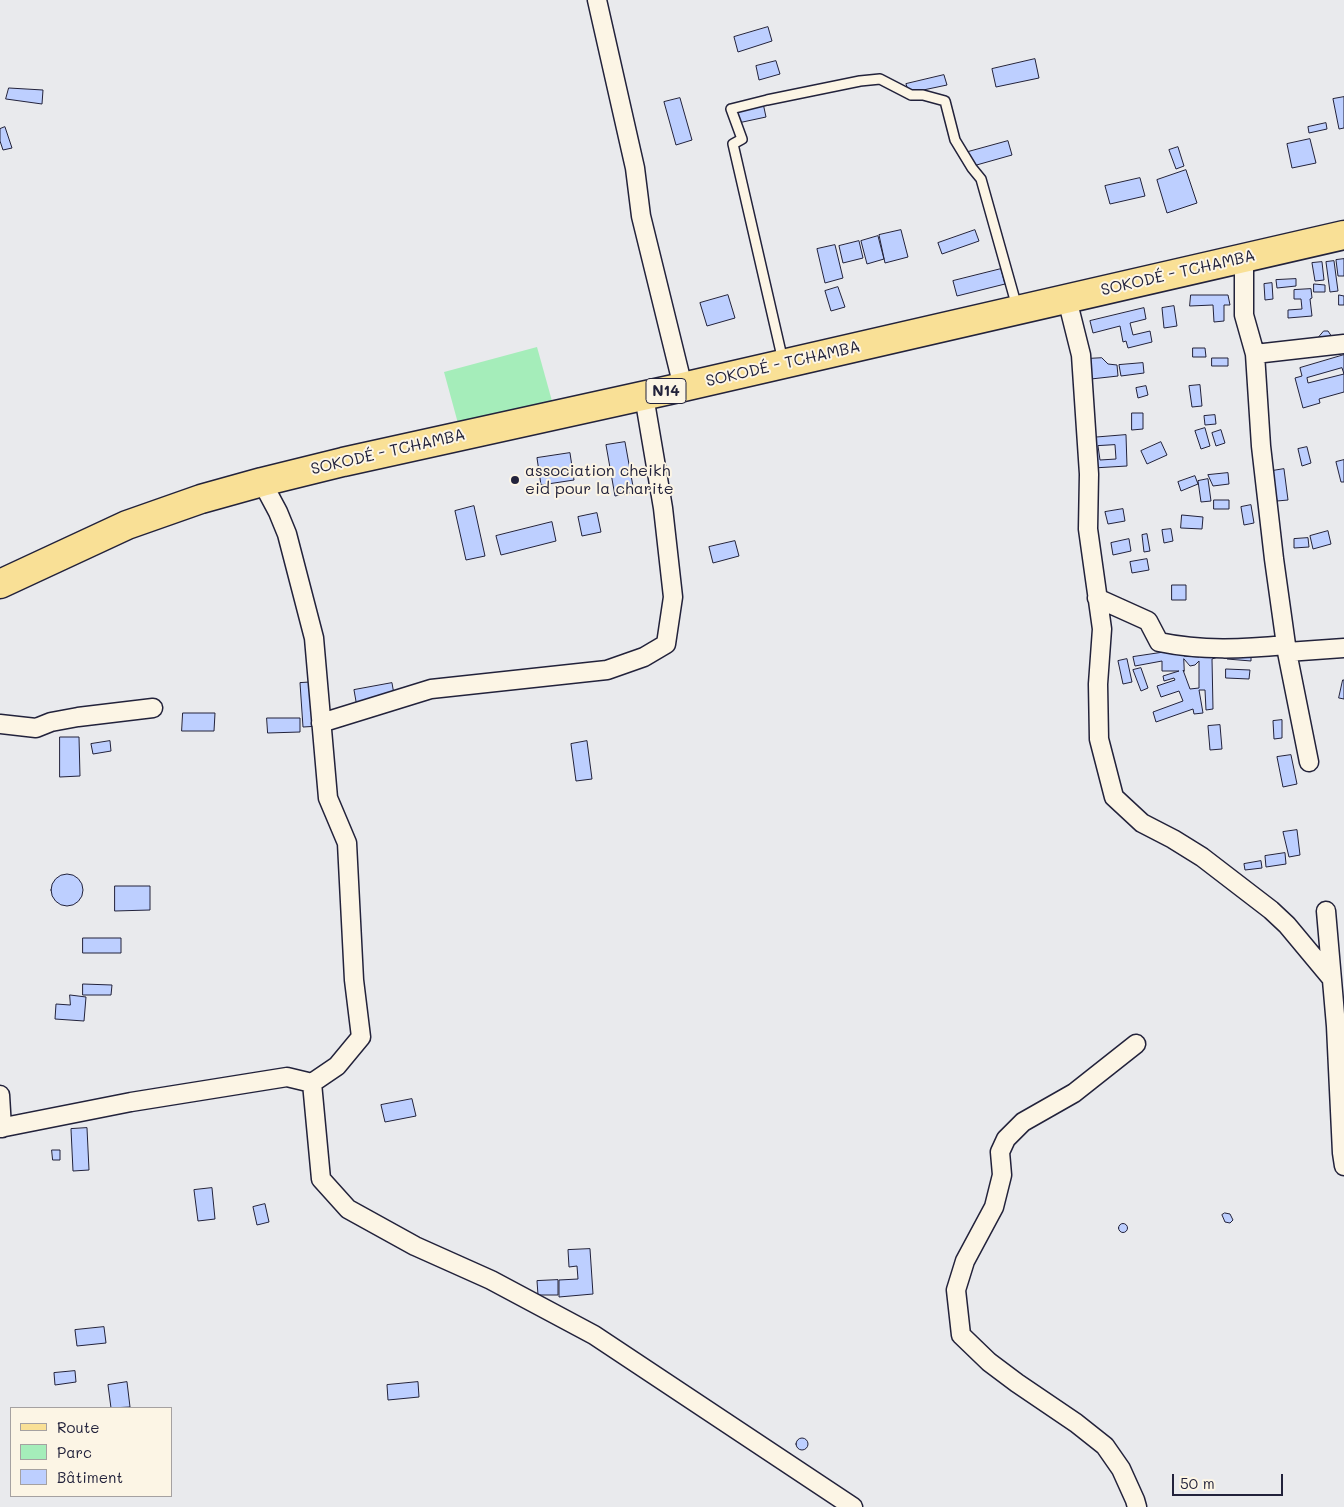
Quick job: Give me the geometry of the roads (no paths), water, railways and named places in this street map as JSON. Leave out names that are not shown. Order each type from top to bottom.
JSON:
[{"type":"main road","name":"SOKODÉ - TCHAMBA","points":[[0,584],[127,525],[201,499],[262,482],[343,462],[683,388],[1344,235]]},
{"type":"street","points":[[597,0],[636,168],[641,216],[683,388]]},
{"type":"street","points":[[1244,258],[1244,315],[1255,354],[1261,446],[1286,648],[1310,762]]},
{"type":"street","points":[[1067,299],[1081,355],[1089,474],[1088,529],[1102,629],[1098,684],[1099,739],[1114,797],[1142,823],[1202,857],[1271,910],[1288,925],[1332,979]]},
{"type":"street","points":[[1255,354],[1344,344]]},
{"type":"street","points":[[321,723],[431,689],[607,670],[644,657],[666,644],[672,597],[663,508],[644,396]]},
{"type":"street","points":[[0,1094],[1,1128],[131,1102],[286,1077],[312,1082],[337,1066],[361,1037],[354,980],[347,844],[328,798],[314,638],[287,534],[262,482]]},
{"type":"street","points":[[1097,598],[1148,621],[1159,642],[1177,646],[1233,650],[1344,648]]},
{"type":"street","points":[[0,724],[36,728],[51,722],[78,717],[153,708]]},
{"type":"street","points":[[1326,911],[1332,979],[1340,1031],[1342,1153],[1344,1166]]},
{"type":"street","points":[[1136,1044],[1074,1093],[1023,1122],[1006,1139],[1000,1152],[1002,1175],[994,1207],[965,1261],[956,1290],[961,1335],[989,1362],[1076,1423],[1105,1446],[1121,1469],[1135,1500],[1136,1507]]},
{"type":"street","points":[[312,1082],[321,1179],[348,1209],[415,1246],[491,1280],[594,1335],[853,1507]]},
{"type":"lane","points":[[783,364],[733,144],[742,139],[731,109],[767,100],[860,81],[880,80],[911,95],[923,94],[945,101],[955,140],[981,179],[1018,310]]},
{"type":"place","name":"association cheikh eid pour la charite","points":[[515,480]]}]
